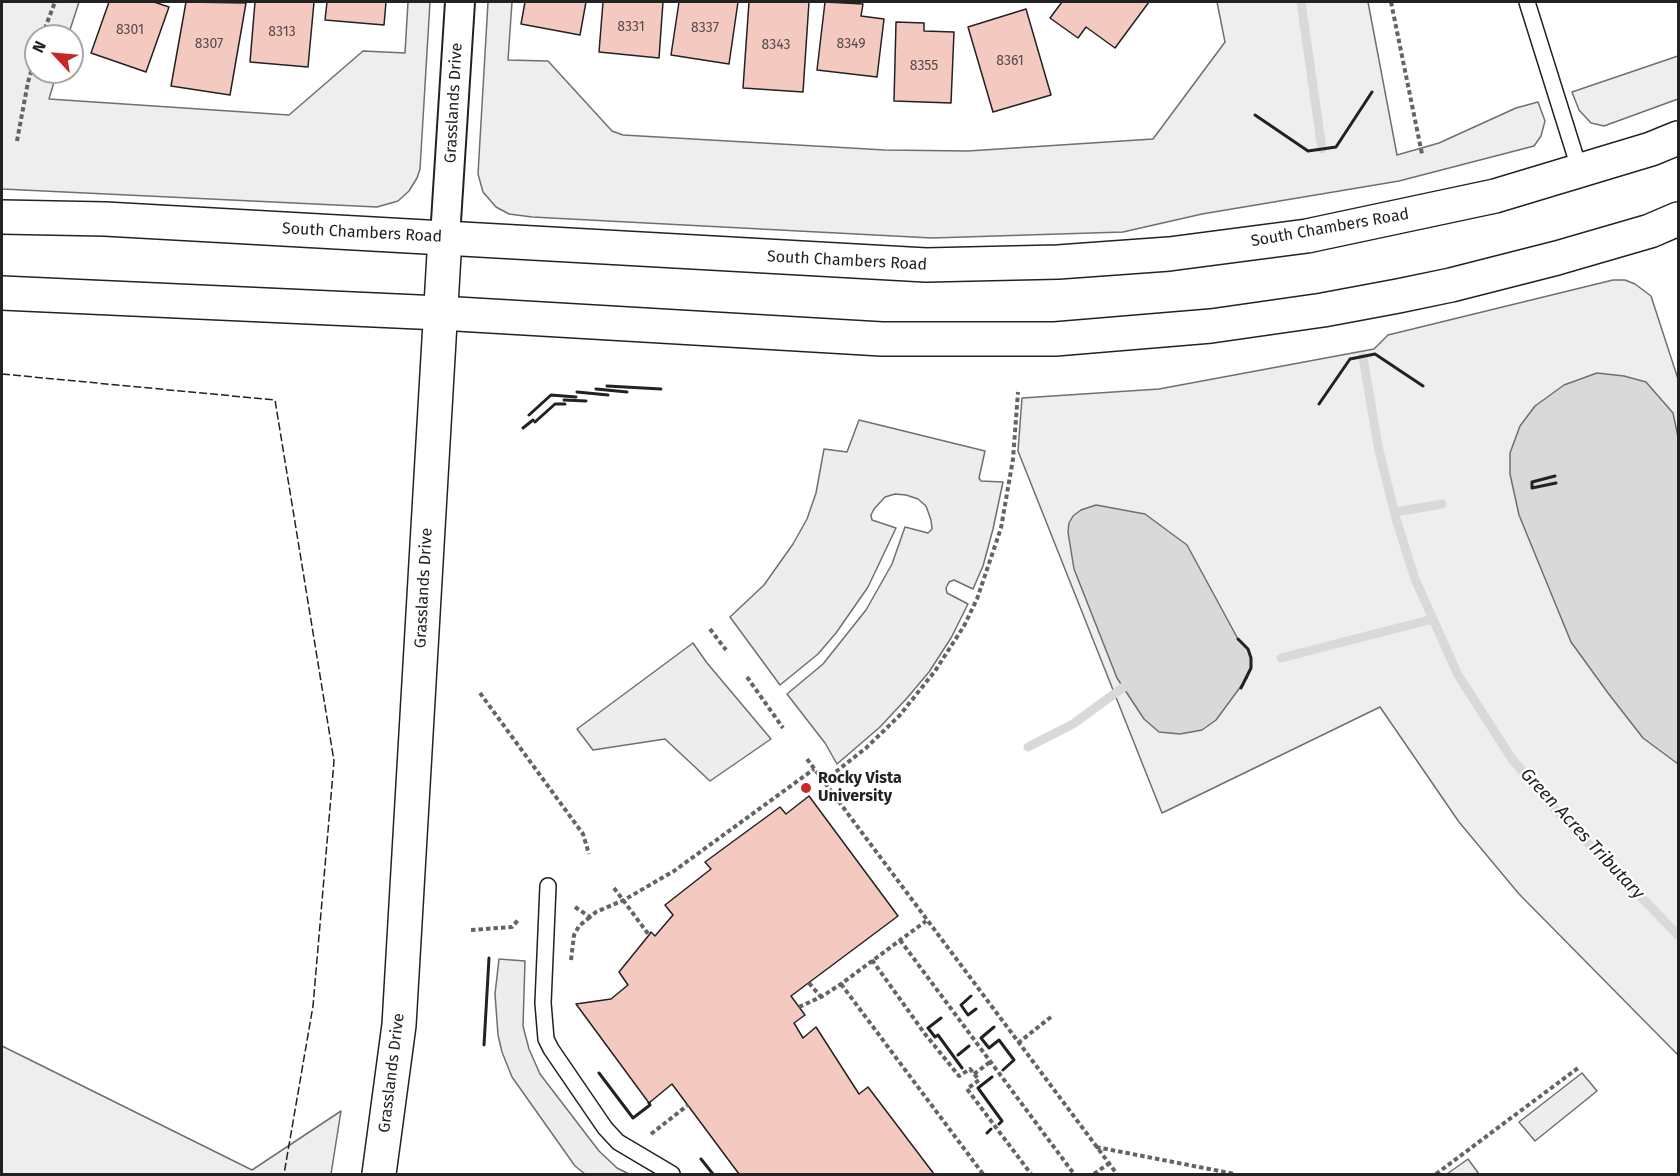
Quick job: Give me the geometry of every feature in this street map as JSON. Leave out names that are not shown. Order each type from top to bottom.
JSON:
[{"type":"main road","name":"South Chambers Road","points":[[2,217],[105,219],[445,237],[926,266],[1058,262],[1169,254],[1307,236],[1495,196],[1580,171],[1678,138]]},
{"type":"main road","points":[[2,293],[440,313],[882,339],[1055,339],[1211,326],[1323,310],[1451,285],[1557,258],[1650,231],[1678,219]]},
{"type":"main road","name":"Grasslands Drive","points":[[379,1174],[399,1025],[402,983],[445,237]]},
{"type":"street","name":"Grasslands Drive","points":[[445,237],[460,2]]},
{"type":"lane","points":[[1527,2],[1580,171]]},
{"type":"lane","points":[[548,886],[543,1003],[546,1038],[551,1049],[605,1128],[618,1142],[672,1174]]},
{"type":"path","points":[[47,24],[55,2]]},
{"type":"path","points":[[1391,2],[1422,154]]},
{"type":"path","points":[[17,141],[28,84]]},
{"type":"path","points":[[824,781],[866,748],[900,715],[935,671],[964,626],[977,599],[1001,528],[1013,459],[1018,392]]},
{"type":"path","points":[[710,629],[726,650]]},
{"type":"path","points":[[747,677],[783,728]]},
{"type":"path","points":[[480,693],[583,834],[589,854]]},
{"type":"path","points":[[807,759],[1117,1174]]},
{"type":"path","points":[[571,964],[574,935],[579,926],[590,916],[624,900],[697,856],[814,769]]},
{"type":"path","points":[[614,888],[649,935]]},
{"type":"path","points":[[575,908],[590,916]]},
{"type":"path","points":[[471,930],[512,927],[519,919]]},
{"type":"path","points":[[799,1007],[841,984],[926,921]]},
{"type":"path","points":[[900,940],[1074,1174]]},
{"type":"path","points":[[872,960],[925,1034],[959,1076],[970,1069],[979,1080],[967,1089],[1031,1174]]},
{"type":"path","points":[[809,983],[821,997]]},
{"type":"path","points":[[841,984],[983,1174]]},
{"type":"path","points":[[1018,1043],[1051,1017]]},
{"type":"path","points":[[974,1074],[990,1062]]},
{"type":"path","points":[[1436,1174],[1578,1068]]},
{"type":"path","points":[[642,1131],[652,1136],[688,1105]]},
{"type":"path","points":[[1095,1147],[1235,1174]]},
{"type":"path","points":[[1094,1174],[1108,1164]]},
{"type":"shaded area","points":[[2,2],[79,2],[72,24],[24,24],[24,84],[53,84],[49,99],[289,115],[363,51],[405,53],[408,2],[430,2],[420,169],[409,191],[398,201],[377,207],[2,189]]},
{"type":"shaded area","points":[[488,2],[512,2],[508,60],[548,61],[612,131],[623,135],[885,150],[968,151],[1153,139],[1225,42],[1217,2],[1368,2],[1397,155],[1439,143],[1516,108],[1538,102],[1545,121],[1541,136],[1534,146],[1399,181],[1202,214],[1123,232],[932,238],[532,217],[509,214],[496,207],[483,192],[478,174]]},
{"type":"shaded area","points":[[1678,56],[1678,99],[1604,126],[1591,123],[1579,110],[1572,92]]},
{"type":"shaded area","points":[[1613,280],[1625,280],[1635,284],[1651,296],[1678,379],[1678,1055],[1519,894],[1459,822],[1380,707],[1162,813],[1018,451],[1022,398],[1159,389],[1374,349],[1388,335]]},
{"type":"shaded area","points":[[1597,373],[1624,376],[1646,382],[1673,413],[1678,437],[1678,764],[1643,738],[1571,642],[1519,515],[1510,474],[1510,453],[1520,426],[1535,406],[1564,385]]},
{"type":"shaded area","points":[[859,420],[985,451],[979,478],[981,481],[1003,482],[983,566],[973,589],[954,580],[949,582],[946,588],[947,593],[968,604],[951,638],[929,672],[907,698],[880,727],[837,764],[825,743],[787,694],[823,664],[866,610],[892,564],[905,527],[928,533],[932,529],[926,506],[918,499],[895,494],[885,497],[874,509],[871,515],[872,520],[896,528],[868,587],[836,633],[818,654],[780,685],[730,617],[764,585],[793,544],[807,519],[816,493],[824,449],[847,452]]},
{"type":"shaded area","points":[[1096,505],[1145,514],[1187,545],[1238,639],[1248,649],[1251,668],[1247,678],[1216,720],[1202,730],[1180,734],[1159,732],[1144,719],[1117,678],[1074,569],[1068,532],[1073,516],[1081,510]]},
{"type":"shaded area","points":[[693,643],[771,739],[710,781],[665,739],[593,750],[577,729]]},
{"type":"shaded area","points":[[499,959],[525,961],[523,1026],[529,1049],[540,1074],[599,1151],[617,1168],[629,1174],[585,1174],[575,1166],[512,1077],[498,1035],[495,994]]},
{"type":"shaded area","points":[[2,1046],[252,1170],[341,1111],[331,1174],[2,1174]]},
{"type":"shaded area","points":[[1582,1073],[1597,1091],[1535,1141],[1519,1122]]},
{"type":"shaded area","points":[[1468,1159],[1479,1174],[1447,1174]]},
{"type":"building","points":[[109,2],[154,2],[169,7],[146,72],[91,53]]},
{"type":"building","points":[[186,2],[246,3],[230,95],[171,86]]},
{"type":"building","points":[[255,2],[314,2],[308,67],[250,62]]},
{"type":"building","points":[[327,2],[386,2],[384,25],[325,20]]},
{"type":"building","points":[[525,2],[586,2],[580,35],[521,24]]},
{"type":"building","points":[[603,2],[663,2],[659,58],[599,52]]},
{"type":"building","points":[[679,2],[738,2],[729,64],[671,55]]},
{"type":"building","points":[[749,2],[809,2],[803,92],[743,88]]},
{"type":"building","points":[[825,2],[863,4],[861,16],[884,19],[877,77],[817,70]]},
{"type":"building","points":[[1062,2],[1149,2],[1115,48],[1086,27],[1078,38],[1050,18]]},
{"type":"building","points":[[1026,9],[1051,95],[993,112],[968,27]]},
{"type":"building","points":[[896,22],[924,23],[924,31],[954,32],[951,103],[894,101]]},
{"type":"building","points":[[809,796],[898,916],[791,996],[805,1015],[794,1023],[803,1038],[816,1027],[859,1094],[868,1087],[934,1174],[739,1174],[672,1084],[649,1103],[576,1004],[611,999],[628,985],[619,972],[651,932],[655,936],[673,915],[665,905],[711,869],[705,862],[780,807],[786,814]]},
{"type":"waterway","name":"Green Acres Tributary","points":[[1301,2],[1322,149]]},
{"type":"waterway","name":"Green Acres Tributary","points":[[1363,357],[1378,446],[1396,519],[1415,579],[1458,675],[1512,759],[1549,803],[1678,935]]},
{"type":"waterway","points":[[1396,512],[1442,504]]},
{"type":"waterway","points":[[1281,658],[1433,619]]},
{"type":"waterway","points":[[1028,747],[1073,724],[1132,681]]},
{"type":"fence","points":[[1319,404],[1350,359],[1375,354],[1423,386]]},
{"type":"fence","points":[[2,374],[275,400],[334,761],[313,1006],[284,1174]]},
{"type":"wall","points":[[1255,115],[1308,151],[1336,147],[1372,92]]},
{"type":"wall","points":[[1319,404],[1350,359],[1375,354],[1423,386]]},
{"type":"wall","points":[[607,386],[661,389]]},
{"type":"wall","points":[[596,389],[627,392]]},
{"type":"wall","points":[[577,392],[608,395]]},
{"type":"wall","points":[[529,415],[551,395],[576,397]]},
{"type":"wall","points":[[564,400],[586,401]]},
{"type":"wall","points":[[535,422],[555,404],[565,404]]},
{"type":"wall","points":[[523,428],[533,420]]},
{"type":"wall","points":[[1555,476],[1532,482],[1532,488],[1556,483]]},
{"type":"wall","points":[[1238,639],[1248,649],[1251,658],[1251,668],[1241,688]]},
{"type":"wall","points":[[484,1045],[489,958]]},
{"type":"wall","points":[[971,996],[961,1005],[968,1015],[976,1009]]},
{"type":"wall","points":[[941,1018],[928,1028],[935,1037],[938,1035],[962,1068]]},
{"type":"wall","points":[[994,1027],[981,1038],[989,1048],[999,1040],[1014,1060],[1003,1070]]},
{"type":"wall","points":[[958,1055],[969,1046]]},
{"type":"wall","points":[[599,1073],[633,1118],[650,1105],[649,1103]]},
{"type":"wall","points":[[992,1077],[978,1088],[1002,1121],[999,1124]]},
{"type":"wall","points":[[987,1133],[991,1129]]},
{"type":"wall","points":[[701,1159],[713,1174]]},
{"type":"place","name":"Rocky Vista University","points":[[806,788]]}]
